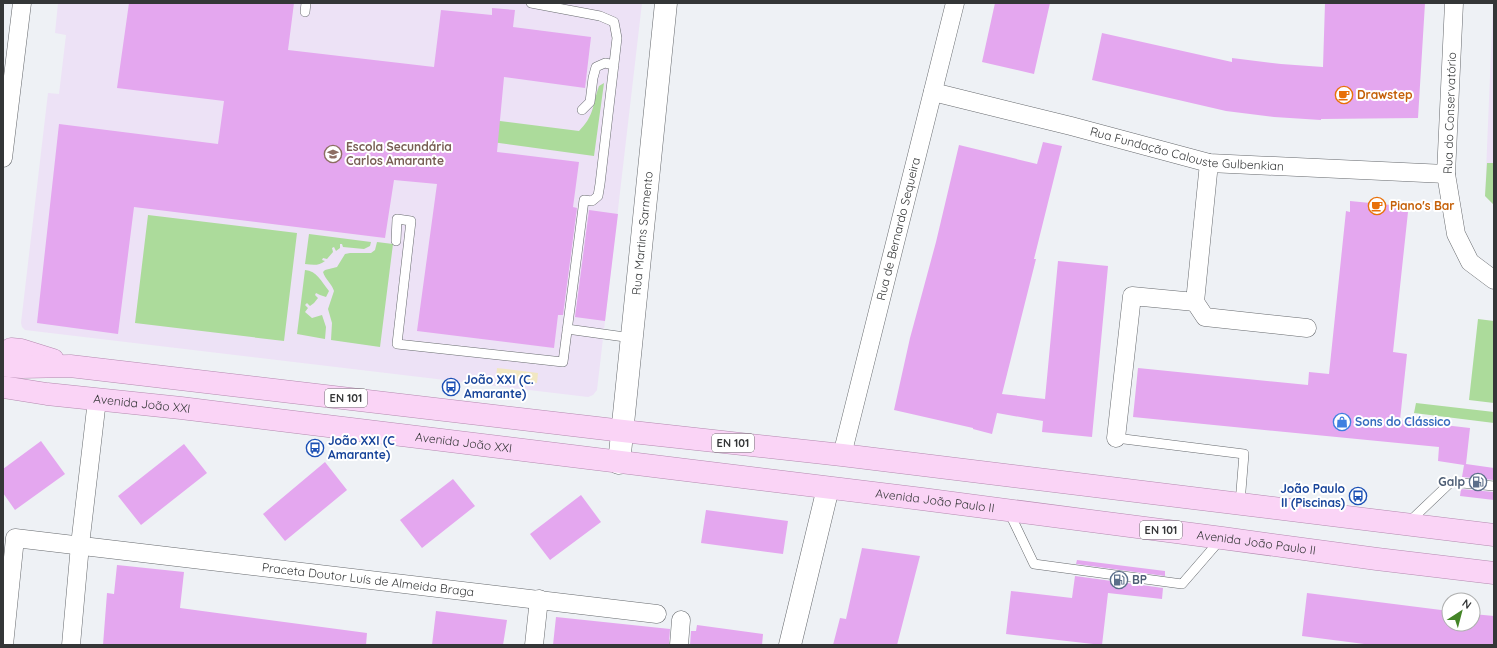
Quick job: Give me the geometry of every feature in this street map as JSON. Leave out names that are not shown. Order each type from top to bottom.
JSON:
[{"type":"main road","name":"EN 101","points":[[10,357],[21,350],[70,366],[623,431],[842,455],[1494,535]]},
{"type":"main road","name":"Avenida João XXI","points":[[3,387],[97,400],[181,408],[828,488]]},
{"type":"main road","points":[[3,391],[48,394]]},
{"type":"main road","name":"Avenida João Paulo II","points":[[828,488],[1494,573]]},
{"type":"street","points":[[3,158],[22,3]]},
{"type":"street","name":"Rua Martins Sarmento","points":[[619,463],[666,3]]},
{"type":"street","name":"Rua de Bernardo Sequeira","points":[[842,455],[955,3]]},
{"type":"street","name":"Rua do Conservatório","points":[[1454,3],[1446,174],[1456,234],[1470,262],[1494,280]]},
{"type":"street","name":"Rua Fundação Calouste Gulbenkian","points":[[933,92],[1071,126],[1210,163],[1446,174]]},
{"type":"street","points":[[1210,163],[1196,302],[1205,317],[1307,328]]},
{"type":"street","points":[[1116,438],[1132,296],[1196,302]]},
{"type":"street","points":[[71,645],[80,545],[97,400]]},
{"type":"street","points":[[790,645],[828,488]]},
{"type":"street","name":"Praceta Doutor Luís de Almeida Braga","points":[[4,645],[9,538],[80,545],[656,614]]},
{"type":"street","points":[[534,645],[539,599]]},
{"type":"street","points":[[679,645],[681,620]]},
{"type":"lane","points":[[396,241],[397,219],[411,221],[397,344],[563,362],[584,200],[592,201],[598,196],[617,38],[614,22],[600,16],[531,3]]},
{"type":"lane","points":[[582,110],[590,102],[596,67],[605,63],[614,65]]},
{"type":"lane","points":[[567,329],[632,338]]},
{"type":"lane","points":[[1116,438],[1244,454],[1240,503]]},
{"type":"lane","points":[[1406,525],[1451,482],[1494,486]]},
{"type":"lane","points":[[1008,510],[1034,564],[1182,584],[1222,538]]},
{"type":"shaded area","name":"Escola Secundária Carlos Amarante","points":[[58,3],[642,3],[597,390],[593,395],[588,397],[25,330],[21,323],[48,93],[59,94],[66,35],[55,33]]},
{"type":"shaded area","points":[[1494,3],[1494,205],[1485,196]]},
{"type":"green space","points":[[604,83],[594,156],[441,135],[444,114],[579,131],[591,115],[599,86]]},
{"type":"green space","points":[[1487,163],[1494,163],[1494,205],[1485,196]]},
{"type":"green space","points":[[148,215],[297,233],[284,341],[135,323]]},
{"type":"green space","points":[[309,234],[371,242],[370,246],[364,249],[343,247],[342,244],[340,244],[340,248],[336,251],[334,247],[332,248],[333,252],[327,259],[323,258],[322,260],[325,261],[323,263],[316,265],[305,264]]},
{"type":"green space","points":[[377,242],[393,244],[380,347],[331,340],[332,323],[328,309],[334,291],[323,272],[325,270],[337,267],[345,254],[371,253],[375,250]]},
{"type":"green space","points":[[305,270],[316,274],[329,291],[326,297],[316,293],[315,295],[318,298],[314,303],[310,306],[307,303],[305,305],[308,308],[305,312],[312,318],[322,315],[326,327],[325,339],[297,334]]},
{"type":"green space","points":[[1478,319],[1494,321],[1494,403],[1469,400]]},
{"type":"green space","points":[[1416,403],[1494,412],[1494,423],[1414,413]]},
{"type":"sand","points":[[497,368],[538,373],[537,383],[496,378]]},
{"type":"building","points":[[129,3],[294,3],[288,50],[434,67],[441,10],[492,15],[492,8],[515,10],[513,27],[591,37],[585,88],[504,77],[497,152],[579,162],[573,207],[577,208],[563,315],[558,315],[554,348],[417,331],[437,184],[394,180],[385,238],[134,207],[118,334],[37,323],[59,124],[218,144],[224,101],[117,88]]},
{"type":"building","points":[[995,3],[1050,3],[1034,74],[982,62]]},
{"type":"building","points":[[1325,3],[1425,3],[1418,118],[1321,120],[1274,117],[1226,111],[1092,80],[1102,33],[1232,62],[1232,58],[1323,67]]},
{"type":"building","points":[[1043,142],[1062,146],[1034,259],[1036,259],[1002,394],[1045,399],[1058,261],[1108,266],[1092,437],[1042,432],[1043,421],[997,413],[992,434],[973,428],[894,410],[910,338],[936,242],[959,145],[1037,164]]},
{"type":"building","points":[[1350,201],[1401,206],[1401,211],[1408,212],[1393,352],[1407,354],[1400,420],[1470,428],[1466,464],[1494,468],[1494,480],[1462,477],[1464,465],[1438,461],[1439,447],[1133,417],[1138,368],[1308,385],[1309,372],[1329,374],[1346,211],[1350,212]]},
{"type":"building","points":[[589,210],[618,214],[605,321],[575,317]]},
{"type":"building","points":[[41,441],[65,474],[15,510],[3,493],[3,469]]},
{"type":"building","points":[[184,444],[207,473],[141,525],[118,496]]},
{"type":"building","points":[[325,462],[347,490],[285,541],[263,514]]},
{"type":"building","points":[[453,479],[475,506],[422,548],[400,520]]},
{"type":"building","points":[[1461,489],[1494,492],[1494,500],[1460,496]]},
{"type":"building","points":[[581,495],[601,522],[550,560],[530,534]]},
{"type":"building","points":[[706,510],[788,521],[783,554],[701,543]]},
{"type":"building","points":[[862,548],[920,556],[897,645],[833,645],[840,618],[846,619]]},
{"type":"building","points":[[1077,560],[1165,571],[1165,576],[1076,564]]},
{"type":"building","points":[[117,565],[184,572],[180,608],[367,633],[366,645],[103,645],[107,593],[114,594]]},
{"type":"building","points":[[1075,576],[1163,588],[1162,599],[1108,593],[1102,645],[1006,634],[1011,591],[1072,598]]},
{"type":"building","points":[[1307,593],[1441,610],[1441,632],[1481,632],[1481,615],[1494,616],[1494,645],[1372,645],[1302,636]]},
{"type":"building","points":[[436,611],[507,620],[503,645],[432,645]]},
{"type":"building","points":[[556,617],[670,629],[669,645],[553,645]]},
{"type":"building","points":[[697,625],[763,634],[762,645],[690,645],[691,631],[696,631]]},
{"type":"place","name":"Drawstep","points":[[1344,95]]},
{"type":"place","name":"Escola Secundária Carlos Amarante","points":[[333,154]]},
{"type":"place","name":"Piano's Bar","points":[[1377,206]]},
{"type":"place","name":"João XXI (C. Amarante)","points":[[451,387]]},
{"type":"place","name":"Sons do Clássico","points":[[1342,422]]},
{"type":"place","name":"João XXI (C Amarante)","points":[[315,448]]},
{"type":"place","name":"Galp","points":[[1478,482]]},
{"type":"place","name":"João Paulo II (Piscinas)","points":[[1358,496]]},
{"type":"place","name":"BP","points":[[1119,580]]}]
